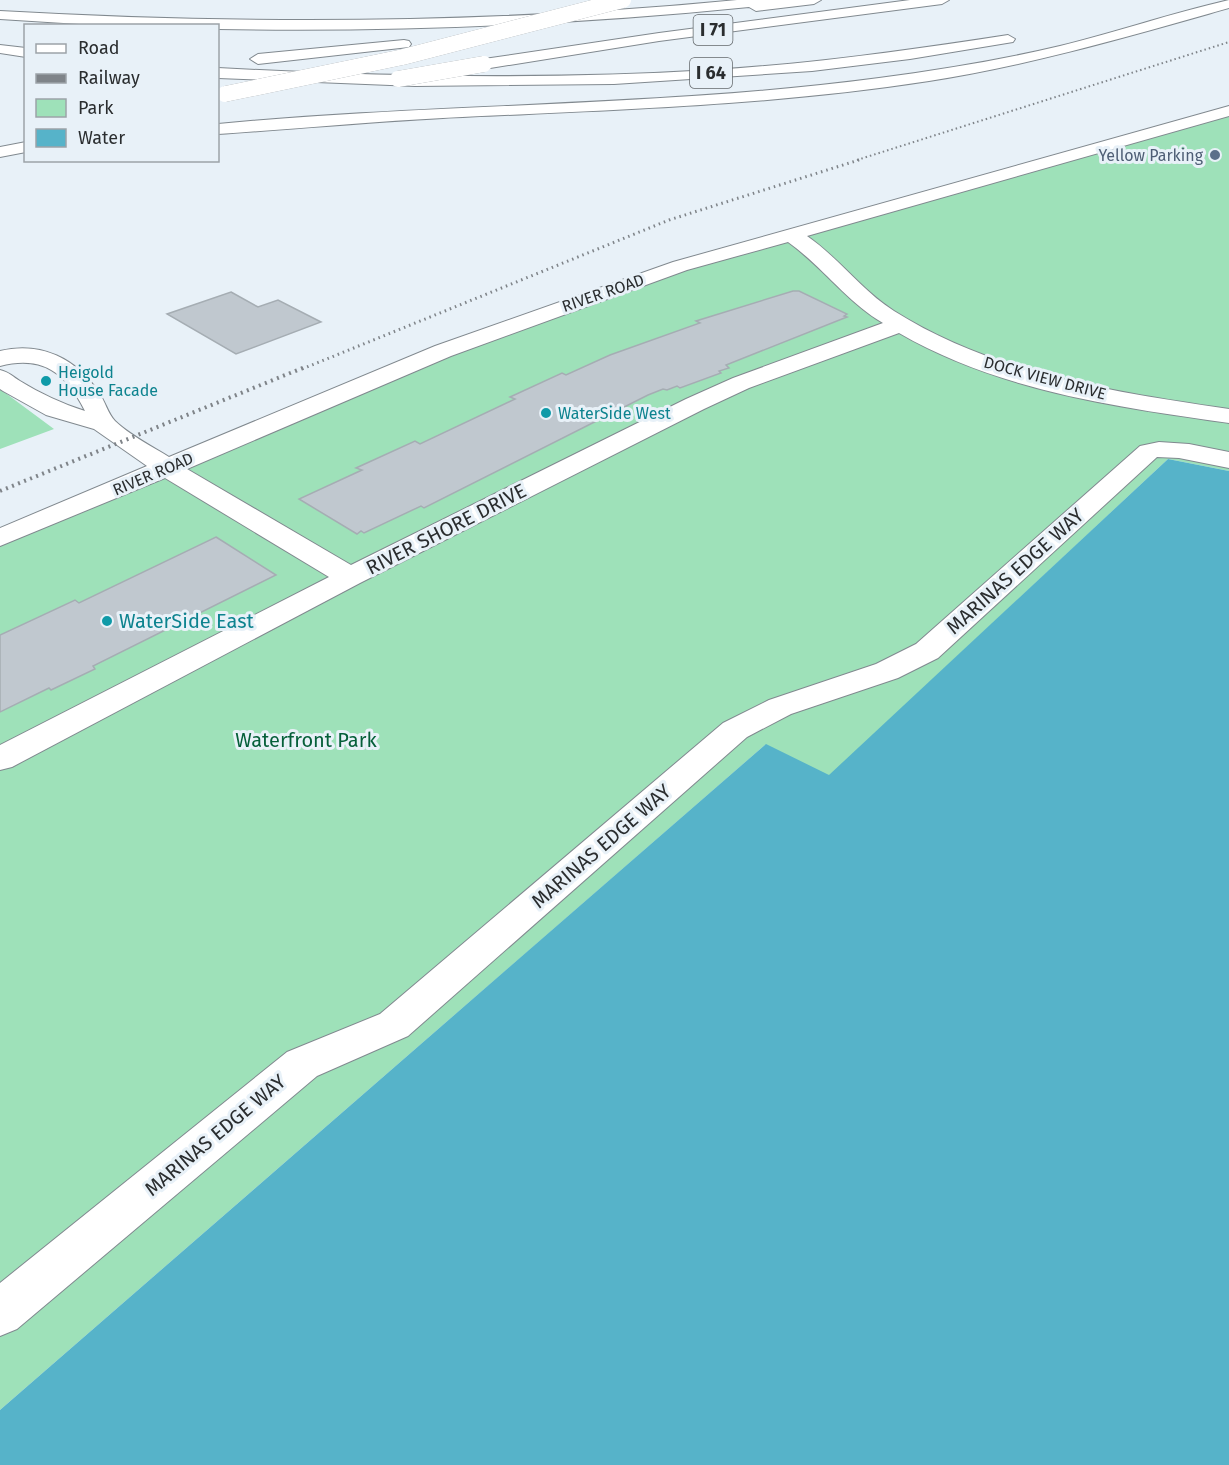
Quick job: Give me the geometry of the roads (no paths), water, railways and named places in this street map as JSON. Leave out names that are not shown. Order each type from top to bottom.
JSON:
[{"type":"main road","points":[[221,95],[414,55],[623,0]]},
{"type":"main road","points":[[0,5],[190,16],[301,17],[489,13],[676,0]]},
{"type":"main road","points":[[219,25],[383,25],[566,18],[778,0]]},
{"type":"main road","points":[[219,64],[814,0]]},
{"type":"main road","name":"I 71","points":[[310,94],[659,37],[942,0]]},
{"type":"main road","points":[[1146,11],[1200,0]]},
{"type":"main road","points":[[219,129],[370,116],[705,100],[854,86],[940,74],[1023,58],[1229,4]]},
{"type":"main road","points":[[0,15],[184,24]]},
{"type":"main road","name":"I 64","points":[[219,73],[398,81],[634,78],[834,63],[930,52],[1025,36]]},
{"type":"main road","points":[[0,49],[24,53]]},
{"type":"main road","points":[[219,110],[287,98]]},
{"type":"main road","name":"RIVER ROAD","points":[[0,538],[443,351],[680,267],[1229,111]]},
{"type":"main road","points":[[0,138],[24,133]]},
{"type":"main road","points":[[0,152],[24,147]]},
{"type":"main road","points":[[0,158],[24,154]]},
{"type":"main road","name":"DOCK VIEW DRIVE","points":[[792,235],[818,253],[885,314],[945,348],[1009,372],[1148,404],[1229,416]]},
{"type":"main road","name":"RIVER SHORE DRIVE","points":[[0,759],[350,577],[741,383],[902,324]]},
{"type":"main road","points":[[103,424],[91,397],[73,374],[47,359],[31,355],[0,362],[11,386],[55,410],[103,424],[167,468],[350,577]]},
{"type":"main road","name":"MARINAS EDGE WAY","points":[[0,1313],[302,1064],[394,1025],[735,730],[780,707],[887,671],[927,651],[1149,451],[1161,448],[1176,449],[1229,460]]},
{"type":"water","points":[[1168,459],[1229,471],[1229,1465],[0,1465],[0,1410],[766,744],[829,775]]},
{"type":"railway","points":[[857,160],[1229,42]]},
{"type":"railway","points":[[302,369],[669,220],[862,159]]},
{"type":"railway","points":[[0,491],[305,367]]},
{"type":"place","name":"Yellow Parking","points":[[1215,155]]},
{"type":"place","name":"Heigold House Facade","points":[[46,381]]},
{"type":"place","name":"WaterSide West","points":[[546,413]]},
{"type":"place","name":"WaterSide East","points":[[107,621]]},
{"type":"park label","name":"Waterfront Park","points":[[306,740]]}]
